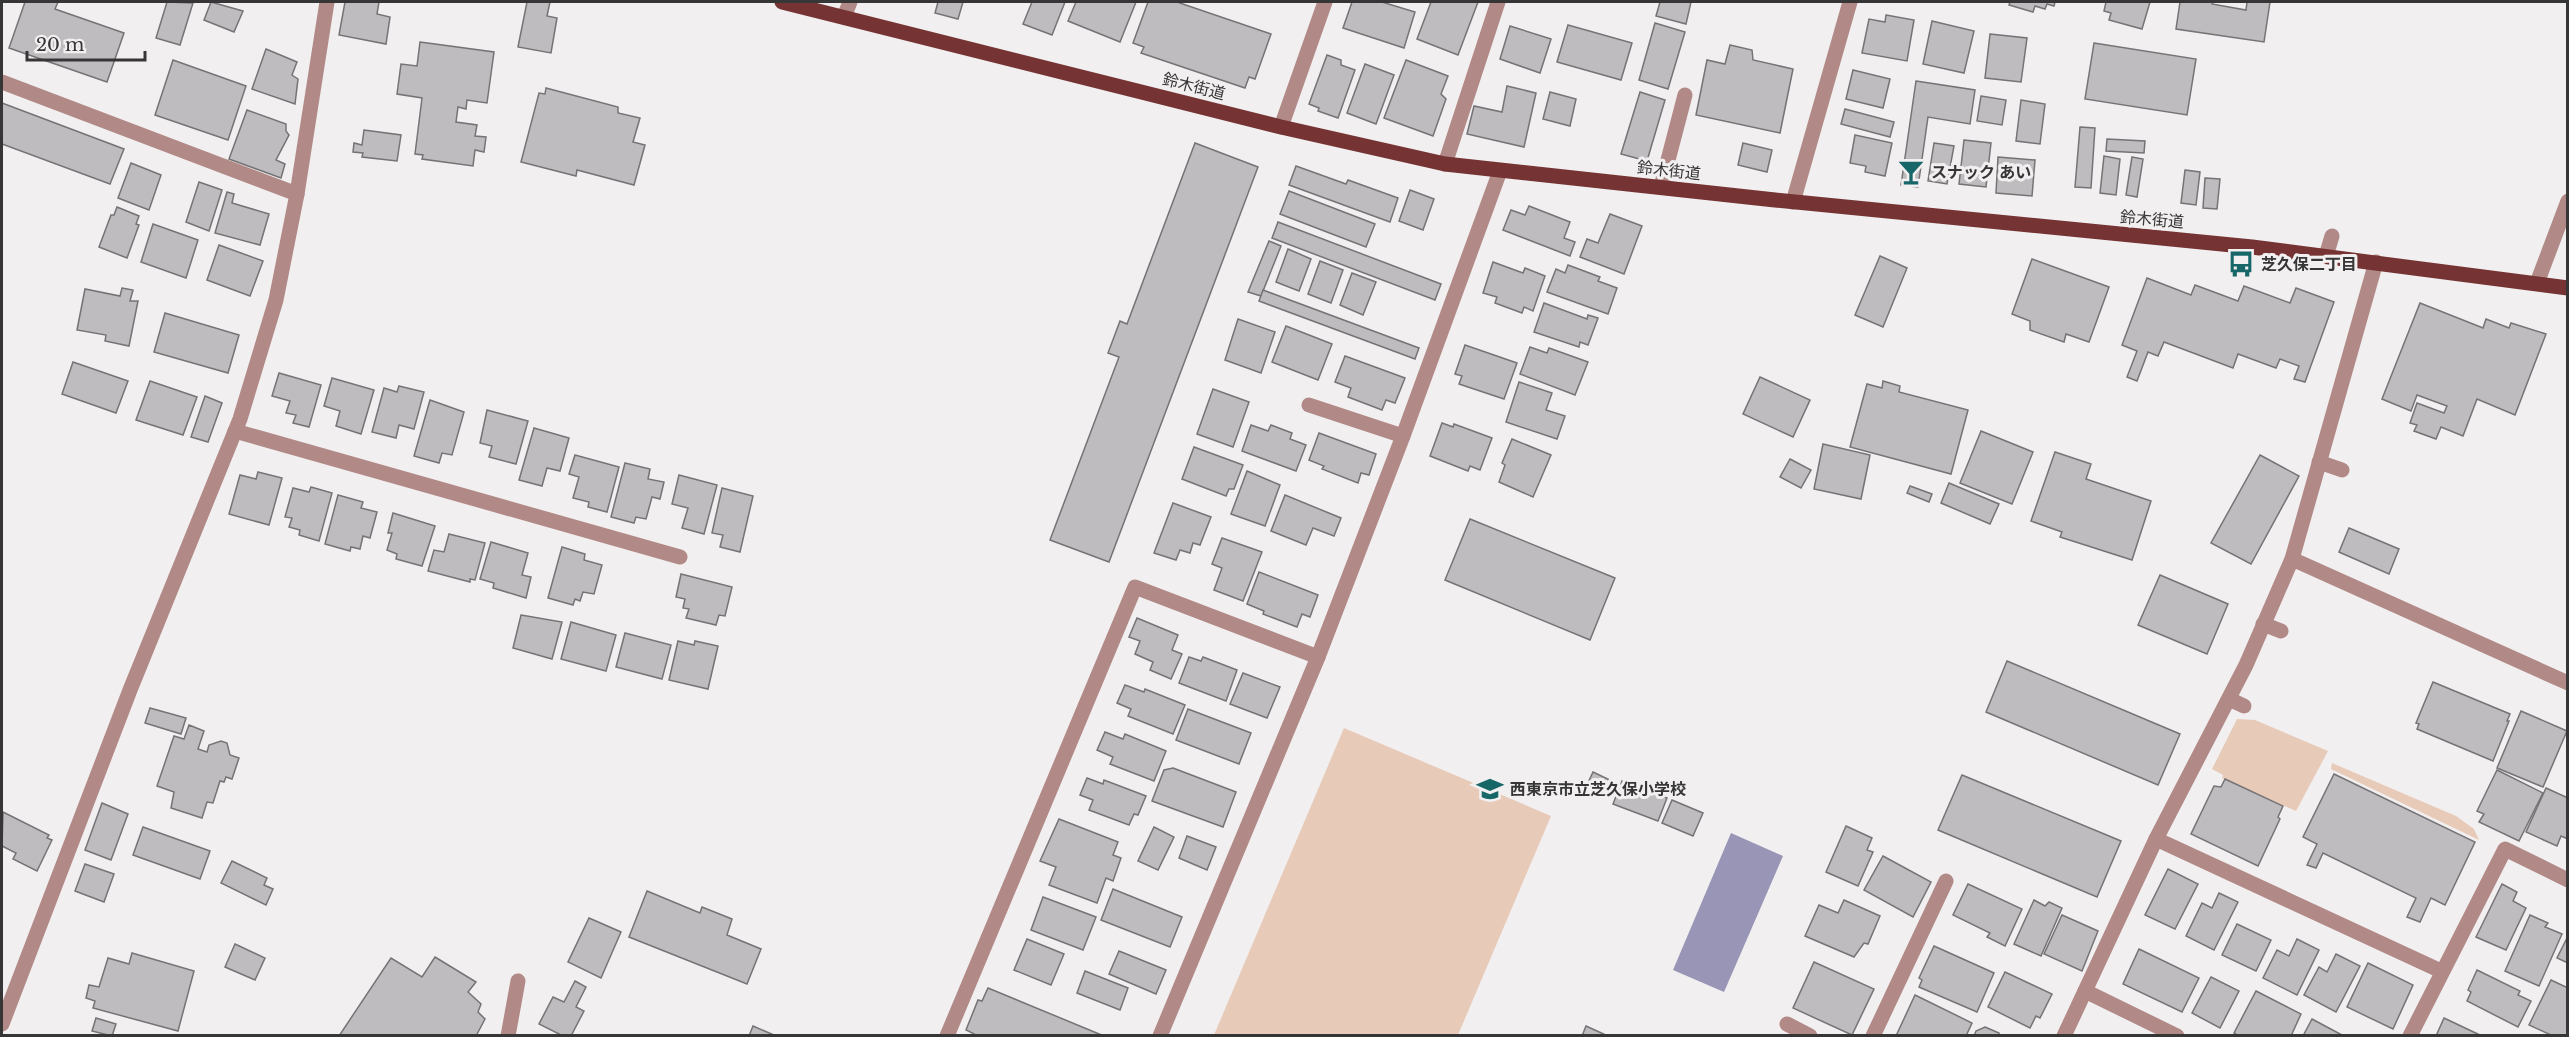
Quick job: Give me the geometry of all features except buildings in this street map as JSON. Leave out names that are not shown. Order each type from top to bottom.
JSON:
[{"type":"main road","name":"鈴木街道","points":[[782,2],[1281,127],[1445,164],[2326,256],[2568,288]]},
{"type":"street","points":[[2,1024],[130,690],[235,431],[276,300],[297,194],[327,2]]},
{"type":"street","points":[[844,17],[850,2]]},
{"type":"street","points":[[1281,127],[1325,2]]},
{"type":"street","points":[[1445,164],[1498,2]]},
{"type":"street","points":[[1793,202],[1850,2]]},
{"type":"street","points":[[2,82],[297,194]]},
{"type":"street","points":[[1661,187],[1685,96]]},
{"type":"street","points":[[1160,1035],[1318,657],[1403,436],[1500,171]]},
{"type":"street","points":[[2537,283],[2568,201]]},
{"type":"street","points":[[2326,256],[2332,236]]},
{"type":"street","points":[[2064,1035],[2156,839],[2229,699],[2292,559],[2376,262]]},
{"type":"street","points":[[1309,405],[1403,436]]},
{"type":"street","points":[[235,431],[680,557]]},
{"type":"street","points":[[2319,462],[2342,470]]},
{"type":"street","points":[[2292,559],[2568,683]]},
{"type":"street","points":[[946,1035],[1135,587],[1318,657]]},
{"type":"street","points":[[2264,624],[2281,631]]},
{"type":"street","points":[[2229,699],[2244,706]]},
{"type":"street","points":[[2156,839],[2441,971]]},
{"type":"street","points":[[2410,1035],[2505,849],[2568,880]]},
{"type":"street","points":[[1873,1035],[1946,881]]},
{"type":"street","points":[[508,1035],[518,981]]},
{"type":"street","points":[[2085,991],[2177,1035]]},
{"type":"street","points":[[1787,1024],[1810,1035]]},
{"type":"shaded area","points":[[2237,719],[2255,720],[2328,751],[2296,811],[2222,778],[2223,775],[2212,769]]},
{"type":"shaded area","points":[[1344,728],[1551,816],[1458,1035],[1214,1035]]},
{"type":"shaded area","points":[[2332,763],[2456,816],[2474,829],[2479,840],[2331,769]]},
{"type":"shaded area","points":[[1731,833],[1783,856],[1724,992],[1673,970]]},
{"type":"place","name":"スナック あい","points":[[1911,172]]},
{"type":"place","name":"芝久保二丁目","points":[[2241,264]]},
{"type":"place","name":"西東京市立芝久保小学校","points":[[1490,789]]}]
